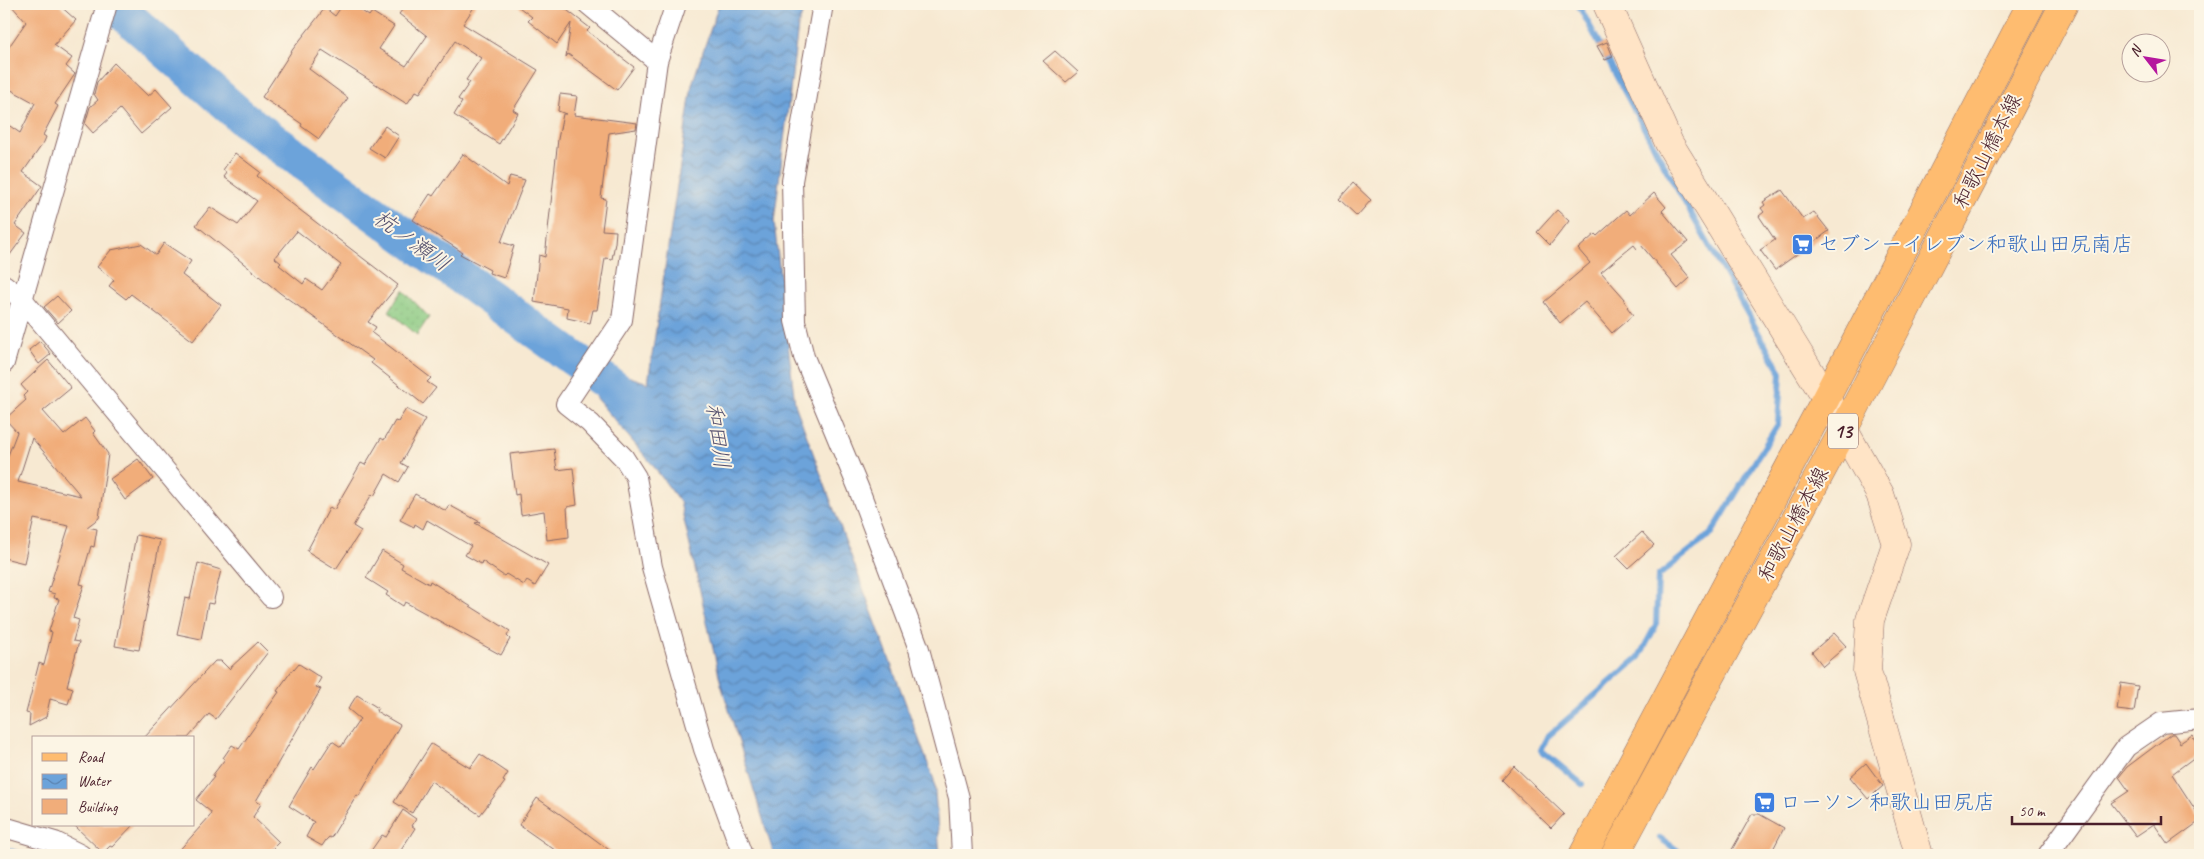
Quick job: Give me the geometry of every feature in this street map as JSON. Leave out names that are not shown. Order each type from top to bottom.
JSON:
[{"type":"main road","name":"和歌山橋本線","points":[[1583,855],[1826,398],[2031,4]]},
{"type":"main road","name":"和歌山橋本線","points":[[1615,855],[1843,431],[2064,4]]},
{"type":"street","points":[[588,4],[657,61]]},
{"type":"street","points":[[676,4],[657,61],[622,320],[566,404],[590,423],[624,458],[636,477],[657,586],[704,749],[743,855]]},
{"type":"street","points":[[823,4],[792,181],[795,321],[804,357],[858,486],[919,649],[959,798],[962,855]]},
{"type":"street","points":[[1607,4],[1669,144],[1826,398],[1880,494],[1896,544],[1870,620],[1867,671],[1919,855]]},
{"type":"street","points":[[4,363],[105,10]]},
{"type":"street","points":[[4,286],[22,299],[271,597]]},
{"type":"street","points":[[2048,855],[2126,747],[2161,723],[2200,719]]},
{"type":"street","points":[[4,827],[55,842],[82,855]]},
{"type":"green space","points":[[403,290],[429,317],[417,335],[389,311]]},
{"type":"water","name":"和田川","points":[[719,4],[806,4],[798,26],[774,222],[795,404],[934,780],[940,855],[774,855],[721,684],[680,502],[651,463],[595,397],[612,371],[648,383],[692,84]]},
{"type":"building","points":[[10,4],[58,4],[76,20],[54,45],[72,58],[66,66],[75,74],[55,104],[58,106],[43,135],[46,137],[44,142],[23,172],[42,186],[15,225],[26,233],[4,263],[4,122],[20,133],[35,103],[4,86],[4,54],[26,22]]},
{"type":"building","points":[[343,4],[352,4],[369,16],[372,12],[394,26],[379,49],[406,66],[427,36],[399,14],[407,4],[476,4],[463,24],[538,70],[513,110],[518,113],[499,144],[454,115],[462,102],[458,99],[470,82],[466,80],[481,58],[455,41],[420,93],[416,91],[407,104],[322,50],[309,69],[348,98],[319,139],[301,126],[302,124],[262,97],[293,49],[325,8],[335,16]]},
{"type":"building","points":[[515,4],[559,4],[590,28],[587,31],[634,67],[617,90],[568,54],[566,57],[571,23],[557,44],[528,21],[532,17]]},
{"type":"building","points":[[1607,42],[1613,57],[1605,60],[1597,46]]},
{"type":"building","points":[[1055,51],[1078,72],[1066,82],[1043,61]]},
{"type":"building","points":[[114,63],[148,96],[156,89],[172,107],[141,134],[120,109],[93,133],[85,124],[90,107],[98,100],[94,94],[97,82]]},
{"type":"building","points":[[560,94],[577,96],[574,115],[637,123],[636,129],[609,133],[601,198],[606,199],[602,230],[616,231],[615,243],[612,259],[605,258],[597,310],[593,310],[590,323],[567,318],[568,308],[534,302],[539,255],[545,257],[558,139],[563,114],[566,114],[558,111]]},
{"type":"building","points":[[385,126],[399,136],[385,158],[369,148]]},
{"type":"building","points":[[235,153],[260,172],[257,176],[398,285],[368,322],[376,327],[372,333],[431,378],[427,382],[436,388],[423,404],[371,363],[373,360],[280,293],[196,225],[210,207],[238,225],[257,201],[224,177],[227,173],[223,170]],"holes":[[[297,231],[341,265],[322,290],[306,279],[303,284],[279,265],[281,263],[275,258]]]},
{"type":"building","points":[[463,154],[507,186],[510,176],[525,180],[501,242],[514,246],[504,278],[489,273],[490,270],[460,254],[462,252],[413,220],[430,194],[433,196]]},
{"type":"building","points":[[1353,183],[1371,200],[1357,216],[1339,199]]},
{"type":"building","points":[[1782,190],[1803,219],[1814,212],[1829,231],[1775,270],[1760,250],[1775,240],[1759,216],[1764,212],[1761,208],[1765,205],[1763,202]]},
{"type":"building","points":[[1654,193],[1666,207],[1662,211],[1688,242],[1671,255],[1690,278],[1678,289],[1641,245],[1637,249],[1634,245],[1601,272],[1625,299],[1627,307],[1633,315],[1612,333],[1585,302],[1560,323],[1544,302],[1590,263],[1578,249],[1595,234],[1597,236],[1626,210],[1630,215]]},
{"type":"building","points":[[1557,210],[1569,221],[1550,245],[1537,232]]},
{"type":"building","points":[[164,243],[191,261],[182,275],[221,305],[193,341],[131,294],[126,299],[109,286],[114,280],[97,267],[111,250],[141,244],[156,255]]},
{"type":"building","points":[[57,296],[71,311],[58,323],[44,307]]},
{"type":"building","points":[[40,341],[51,354],[39,364],[29,350]]},
{"type":"building","points":[[48,360],[71,388],[43,411],[64,435],[85,418],[108,454],[99,518],[87,527],[97,529],[94,547],[91,546],[80,584],[84,585],[73,618],[79,620],[73,641],[79,642],[67,686],[73,688],[68,704],[50,699],[46,717],[29,726],[30,714],[26,713],[39,663],[44,665],[52,632],[49,631],[59,599],[54,598],[55,594],[48,592],[69,526],[34,519],[24,563],[4,558],[4,466],[17,432],[5,419],[26,400],[23,396],[27,392],[21,385]],"holes":[[[32,438],[81,496],[18,482]]]},
{"type":"building","points":[[406,409],[425,419],[401,463],[408,467],[399,482],[386,474],[374,496],[372,494],[353,526],[361,531],[336,569],[307,551],[330,507],[334,510],[361,463],[365,465],[381,438],[384,440],[395,421],[398,422]]},
{"type":"building","points":[[554,449],[557,470],[573,468],[577,505],[567,507],[569,537],[547,540],[544,511],[521,515],[519,494],[515,495],[510,454]]},
{"type":"building","points":[[138,459],[153,479],[125,500],[110,479]]},
{"type":"building","points":[[415,494],[446,511],[449,505],[480,522],[475,523],[548,565],[535,586],[527,581],[524,585],[506,574],[504,576],[482,561],[481,564],[465,555],[471,546],[427,520],[423,529],[415,524],[414,527],[400,520]]},
{"type":"building","points":[[1642,532],[1654,545],[1628,568],[1616,556]]},
{"type":"building","points":[[136,535],[160,540],[139,650],[115,646]]},
{"type":"building","points":[[382,551],[403,564],[401,568],[429,584],[430,581],[510,631],[507,636],[510,639],[501,655],[405,602],[403,606],[386,595],[388,592],[366,578]]},
{"type":"building","points":[[198,563],[221,570],[213,604],[208,603],[201,639],[177,634],[185,598],[190,599]]},
{"type":"building","points":[[1834,633],[1846,646],[1823,666],[1812,652]]},
{"type":"building","points":[[258,642],[268,652],[216,719],[209,714],[190,736],[146,736],[215,661],[221,661],[229,669]]},
{"type":"building","points":[[299,664],[321,678],[316,687],[321,689],[256,801],[261,804],[253,817],[279,842],[266,855],[175,855],[210,816],[211,812],[196,800],[214,777],[212,776],[225,759],[223,758],[232,745],[239,749],[279,692],[277,691]]},
{"type":"building","points":[[2121,683],[2138,686],[2134,712],[2117,710]]},
{"type":"building","points":[[357,695],[378,708],[376,711],[400,725],[359,796],[357,795],[331,838],[329,837],[322,846],[306,837],[314,822],[289,806],[312,767],[314,769],[332,741],[341,747],[360,719],[348,709]]},
{"type":"building","points":[[2171,734],[2174,734],[2180,743],[2192,735],[2200,747],[2200,753],[2172,774],[2200,817],[2200,821],[2168,844],[2154,824],[2136,836],[2111,803],[2129,791],[2119,777],[2127,767]]},
{"type":"building","points":[[431,744],[470,768],[480,754],[508,773],[503,781],[505,782],[480,815],[431,781],[412,813],[394,802]]},
{"type":"building","points":[[1866,763],[1883,786],[1868,799],[1850,777]]},
{"type":"building","points":[[1514,766],[1564,814],[1551,828],[1502,780]]},
{"type":"building","points":[[537,798],[616,855],[562,855],[519,825]]},
{"type":"building","points":[[403,810],[416,819],[412,826],[415,828],[398,855],[368,855],[382,835],[386,837]]},
{"type":"building","points":[[1752,814],[1759,814],[1784,828],[1770,855],[1729,855]]},
{"type":"building","points":[[75,826],[132,826],[112,847],[110,846],[103,853]]},
{"type":"waterway","name":"杭ノ瀬川","points":[[113,4],[245,120],[646,411]]},
{"type":"waterway","points":[[1578,4],[1665,167],[1781,373],[1778,424],[1712,533],[1658,576],[1656,625],[1639,657],[1547,737],[1541,750],[1582,784]]},
{"type":"waterway","points":[[1660,838],[1684,855]]},
{"type":"waterway","points":[[4,849],[23,855]]},
{"type":"place","name":"セブンーイレブン和歌山田尻南店","points":[[1802,244]]},
{"type":"place","name":"ローソン 和歌山田尻店","points":[[1764,802]]}]
